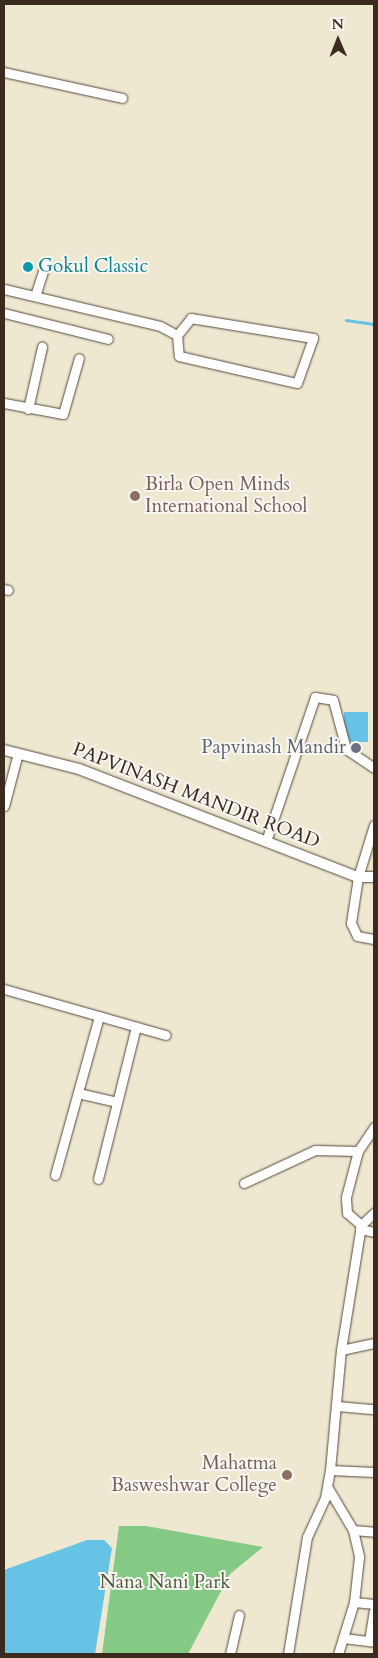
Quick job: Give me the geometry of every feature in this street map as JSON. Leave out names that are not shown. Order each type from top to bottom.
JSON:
[{"type":"street","points":[[4,72],[122,98]]},
{"type":"street","points":[[35,296],[45,265]]},
{"type":"street","points":[[4,289],[160,326],[177,335]]},
{"type":"street","points":[[4,313],[108,339]]},
{"type":"street","points":[[191,318],[313,338],[296,383],[179,356],[177,335],[191,318]]},
{"type":"street","points":[[28,409],[42,347]]},
{"type":"street","points":[[4,403],[60,415],[66,412],[79,358]]},
{"type":"street","points":[[266,841],[315,697],[333,700],[346,749],[374,768]]},
{"type":"street","name":"PAPVINASH MANDIR ROAD","points":[[4,750],[79,769],[358,877],[374,877]]},
{"type":"street","points":[[4,806],[18,753]]},
{"type":"street","points":[[374,825],[358,877],[351,928],[357,936],[374,939]]},
{"type":"street","points":[[4,989],[166,1035]]},
{"type":"street","points":[[55,1175],[99,1016]]},
{"type":"street","points":[[98,1179],[136,1026]]},
{"type":"street","points":[[78,1092],[117,1102]]},
{"type":"street","points":[[374,1127],[358,1151],[346,1205],[360,1227],[374,1232]]},
{"type":"street","points":[[244,1183],[315,1150],[358,1151]]},
{"type":"street","points":[[288,1654],[307,1537],[328,1488],[341,1350],[360,1227],[374,1214]]},
{"type":"street","points":[[341,1350],[374,1343]]},
{"type":"street","points":[[337,1406],[374,1409]]},
{"type":"street","points":[[330,1470],[374,1472]]},
{"type":"street","points":[[328,1488],[353,1530],[359,1557],[354,1602],[338,1654]]},
{"type":"street","points":[[353,1530],[374,1532]]},
{"type":"street","points":[[354,1602],[374,1604]]},
{"type":"street","points":[[343,1638],[372,1642],[374,1611]]},
{"type":"street","points":[[230,1654],[239,1615]]},
{"type":"green space","name":"Nana Nani Park","points":[[119,1526],[146,1526],[263,1547],[230,1574],[188,1654],[102,1654]]},
{"type":"water","points":[[344,712],[368,712],[368,742],[344,742]]},
{"type":"water","points":[[87,1540],[104,1540],[112,1548],[95,1654],[4,1654],[4,1570]]},
{"type":"waterway","points":[[346,320],[374,324]]},
{"type":"place","name":"Gokul Classic","points":[[28,267]]},
{"type":"place","name":"Birla Open Minds International School","points":[[135,496]]},
{"type":"place","name":"Papvinash Mandir","points":[[356,748]]},
{"type":"place","name":"Mahatma Basweshwar College","points":[[287,1475]]}]
